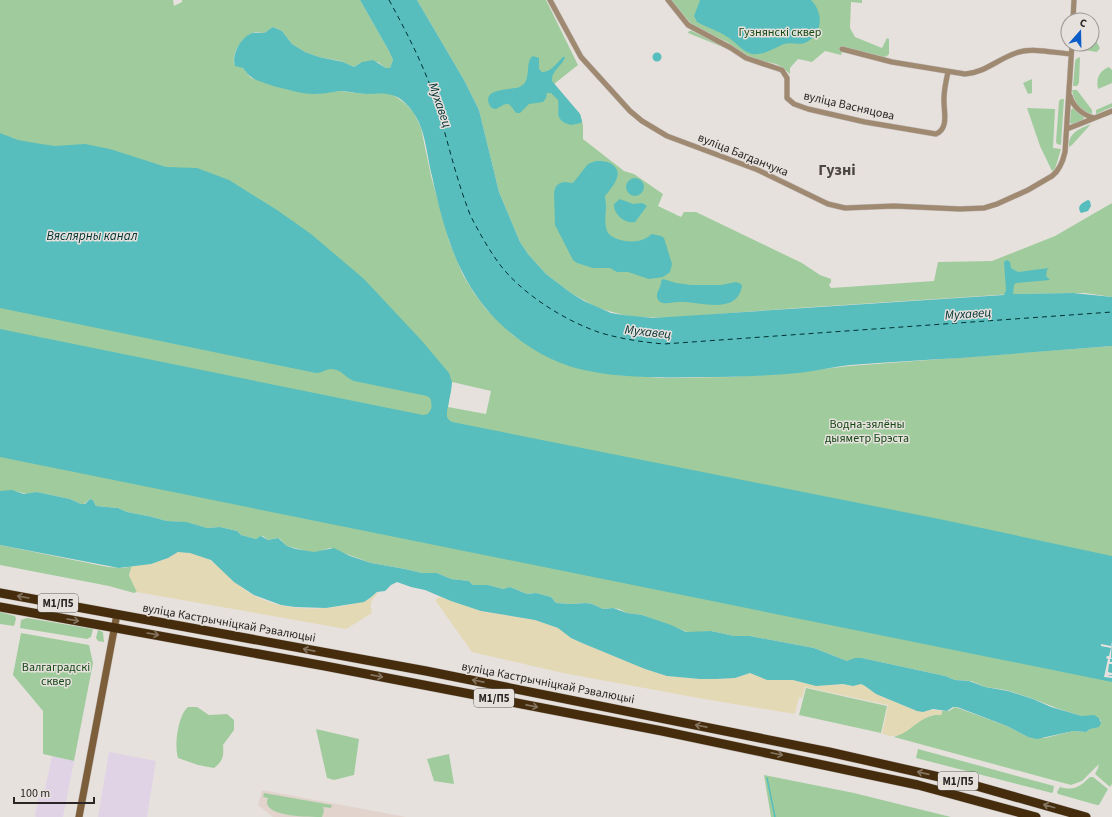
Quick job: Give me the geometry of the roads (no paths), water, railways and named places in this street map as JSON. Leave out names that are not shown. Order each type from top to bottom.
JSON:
[{"type":"highway","name":"вуліца Кастрычніцкай Рэвалюцыі","points":[[0,593],[420,670],[753,736],[966,783],[1086,817]]},
{"type":"highway","name":"вуліца Кастрычніцкай Рэвалюцыі","points":[[0,606],[359,672],[750,749],[918,785],[1036,817]]},
{"type":"highway","points":[[325,666],[328,653]]},
{"type":"highway","points":[[359,672],[361,660]]},
{"type":"highway","points":[[725,744],[728,731]]},
{"type":"highway","points":[[750,749],[753,736]]},
{"type":"main road","points":[[79,817],[117,614]]},
{"type":"street","name":"вуліца Багданчука","points":[[550,0],[581,57],[630,111],[642,121],[667,136],[758,170],[837,207],[861,208],[904,206],[960,209],[984,208],[998,204],[1028,190],[1056,174],[1064,156],[1071,54]]},
{"type":"street","name":"вуліца Васняцова","points":[[668,0],[688,25],[746,58],[782,70],[787,78],[787,98],[794,104],[808,110],[936,134],[942,129],[945,118],[943,100],[948,72]]},
{"type":"street","points":[[1073,12],[1074,0]]},
{"type":"street","points":[[842,49],[892,62],[948,72],[971,74],[1018,52],[1030,51],[1071,54]]},
{"type":"street","name":"вуліца Багданчука","points":[[1069,89],[1074,105],[1086,115],[1094,118]]},
{"type":"street","points":[[1067,129],[1112,111]]},
{"type":"water","name":"Мухавец","points":[[360,0],[417,0],[464,80],[479,110],[499,192],[520,242],[528,254],[546,274],[584,301],[611,313],[653,318],[1004,295],[1006,290],[1004,262],[1007,260],[1010,262],[1011,268],[1018,272],[1049,268],[1046,276],[1050,280],[1016,283],[1014,285],[1013,294],[1073,293],[1112,297],[1112,346],[850,365],[798,373],[736,377],[624,376],[579,369],[552,359],[539,353],[503,327],[484,306],[465,277],[450,244],[445,228],[422,131],[415,114],[400,98],[390,94],[364,94],[347,91],[309,94],[260,82],[250,76],[243,68],[235,66],[234,57],[241,42],[253,33],[263,33],[273,27],[282,31],[292,44],[305,52],[319,57],[343,62],[354,67],[362,62],[373,60],[386,68],[390,68],[393,60]]},
{"type":"water","points":[[700,0],[811,0],[818,11],[820,23],[815,35],[805,43],[784,44],[764,53],[752,54],[745,51],[725,36],[697,22],[694,16]]},
{"type":"water","points":[[657,52],[662,57],[657,62],[652,57]]},
{"type":"water","points":[[533,56],[539,58],[539,69],[542,72],[548,71],[563,57],[565,57],[553,74],[552,81],[580,114],[582,121],[581,123],[571,125],[562,121],[558,115],[558,100],[551,93],[547,93],[543,102],[529,104],[520,113],[516,113],[509,104],[505,104],[496,109],[490,106],[488,99],[493,93],[518,88],[524,84],[527,77],[529,61]]},
{"type":"water","name":"Вяслярны канал","points":[[0,133],[18,140],[41,144],[55,146],[85,144],[110,149],[166,167],[197,168],[229,180],[277,210],[311,234],[364,279],[422,341],[449,373],[452,382],[447,417],[452,422],[944,520],[1112,556],[1112,682],[0,457],[0,329],[423,415],[426,415],[430,411],[431,404],[430,398],[427,396],[354,381],[335,369],[329,369],[316,373],[0,308]]},
{"type":"water","points":[[596,161],[610,163],[614,166],[618,173],[616,181],[605,196],[605,221],[607,231],[613,237],[624,241],[640,241],[652,234],[664,238],[672,264],[670,272],[663,277],[649,279],[628,272],[617,272],[610,268],[593,268],[577,263],[573,260],[555,225],[554,192],[556,186],[560,183],[573,183],[588,164]]},
{"type":"water","points":[[631,178],[639,178],[644,183],[642,194],[639,196],[631,196],[626,191],[626,183]]},
{"type":"water","points":[[620,199],[633,204],[642,203],[647,206],[635,222],[627,221],[620,218],[614,208],[614,204]]},
{"type":"water","points":[[1088,200],[1090,201],[1091,206],[1088,211],[1081,213],[1079,207]]},
{"type":"water","points":[[663,279],[691,285],[721,285],[736,282],[742,286],[739,295],[733,301],[726,304],[708,305],[680,302],[664,303],[659,301],[657,298],[657,293]]},
{"type":"water","points":[[12,490],[24,494],[37,492],[70,499],[81,504],[85,504],[90,499],[93,500],[96,506],[118,508],[127,512],[167,521],[186,522],[207,528],[220,527],[237,531],[241,535],[256,539],[261,536],[268,540],[278,538],[287,546],[296,549],[314,552],[334,548],[350,556],[371,563],[422,573],[437,573],[451,579],[469,581],[473,585],[488,585],[503,589],[510,587],[527,594],[536,593],[551,597],[556,603],[586,603],[603,609],[613,608],[627,613],[642,615],[686,632],[711,631],[734,636],[750,636],[814,648],[847,661],[855,658],[862,658],[1008,691],[1033,699],[1051,707],[1082,716],[1094,715],[1099,718],[1101,723],[1099,727],[1090,729],[1086,732],[1073,731],[1037,739],[1028,737],[1007,726],[957,707],[953,707],[947,711],[933,709],[923,712],[917,711],[876,694],[861,684],[853,686],[843,684],[816,686],[793,680],[767,680],[750,673],[735,678],[716,679],[667,676],[645,669],[582,643],[571,638],[558,628],[535,620],[481,611],[425,590],[397,582],[385,591],[377,592],[364,602],[326,608],[295,607],[281,605],[254,595],[234,582],[211,560],[190,553],[178,552],[168,558],[151,564],[119,568],[0,545],[0,491]]},
{"type":"waterway","points":[[767,778],[775,817]]},
{"type":"district","name":"Гузні","points":[[837,170]]},
{"type":"park label","name":"Гузнянскі сквер","points":[[780,32]]},
{"type":"park label","name":"Водна-зялёны дыяметр Брэста","points":[[867,431]]},
{"type":"park label","name":"Валгаградскі сквер","points":[[56,674]]}]
